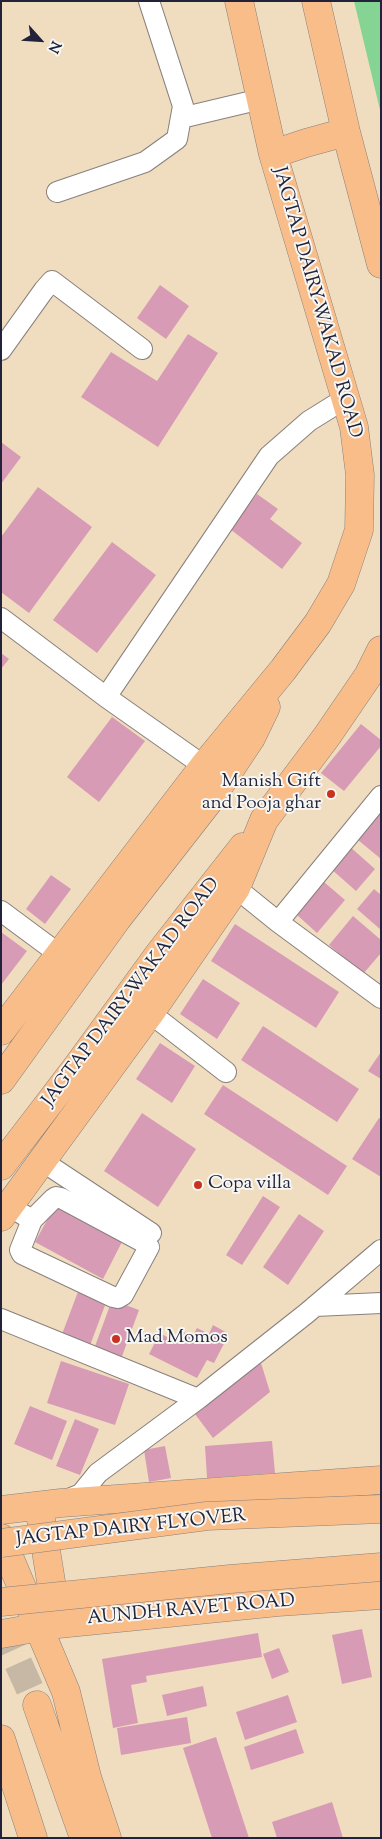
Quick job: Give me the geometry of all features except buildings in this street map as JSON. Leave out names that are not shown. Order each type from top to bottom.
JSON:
[{"type":"main road","name":"JAGTAP DAIRY-WAKAD ROAD","points":[[1,1031],[204,766],[283,670],[318,623],[341,584],[359,530],[359,454],[354,428],[273,154],[239,1]]},
{"type":"main road","points":[[316,1],[346,132],[381,264]]},
{"type":"main road","points":[[273,154],[346,132]]},
{"type":"main road","points":[[5,1211],[150,1013],[236,888],[264,820],[327,736],[368,676],[381,650]]},
{"type":"main road","points":[[1,1080],[117,919],[209,801],[251,738],[283,670]]},
{"type":"main road","name":"JAGTAP DAIRY-WAKAD ROAD","points":[[1,1166],[79,1064],[159,954],[264,820]]},
{"type":"main road","points":[[1,1510],[50,1504],[381,1480]]},
{"type":"main road","points":[[48,1626],[50,1504]]},
{"type":"main road","name":"JAGTAP DAIRY FLYOVER","points":[[1,1544],[207,1516],[381,1509]]},
{"type":"main road","points":[[1,1538],[48,1626],[87,1777],[107,1838]]},
{"type":"main road","points":[[1,1602],[211,1581],[381,1567]]},
{"type":"main road","name":"AUNDH RAVET ROAD","points":[[1,1634],[48,1626],[278,1602],[381,1595]]},
{"type":"main road","points":[[37,1705],[84,1838]]},
{"type":"main road","points":[[1,1739],[33,1838]]},
{"type":"street","points":[[57,192],[145,162],[177,139],[183,106],[149,1]]},
{"type":"street","points":[[181,118],[261,99]]},
{"type":"street","points":[[1,350],[52,281],[142,349]]},
{"type":"street","points":[[106,697],[269,456],[310,421],[346,398]]},
{"type":"street","points":[[1,618],[106,697],[204,766]]},
{"type":"street","points":[[278,922],[381,796]]},
{"type":"street","points":[[236,888],[278,922],[380,995]]},
{"type":"street","points":[[1,911],[59,954]]},
{"type":"street","points":[[150,1013],[226,1072]]},
{"type":"street","points":[[42,1161],[159,1238]]},
{"type":"street","points":[[56,1197],[61,1198],[145,1243],[149,1247],[124,1295],[118,1298],[113,1297],[22,1254],[20,1250],[32,1220],[53,1199],[56,1197]]},
{"type":"street","points":[[5,1211],[32,1220]]},
{"type":"street","points":[[50,1504],[81,1494],[98,1473],[198,1399],[315,1306],[381,1250]]},
{"type":"street","points":[[315,1306],[381,1304]]},
{"type":"street","points":[[1,1319],[198,1399]]},
{"type":"green space","points":[[354,1],[381,1],[381,114]]},
{"type":"tunnel","points":[[1,1625],[37,1705]]},
{"type":"place","name":"Manish Gift and Pooja ghar","points":[[331,794]]},
{"type":"place","name":"Copa villa","points":[[198,1185]]},
{"type":"place","name":"Mad Momos","points":[[116,1339]]}]
